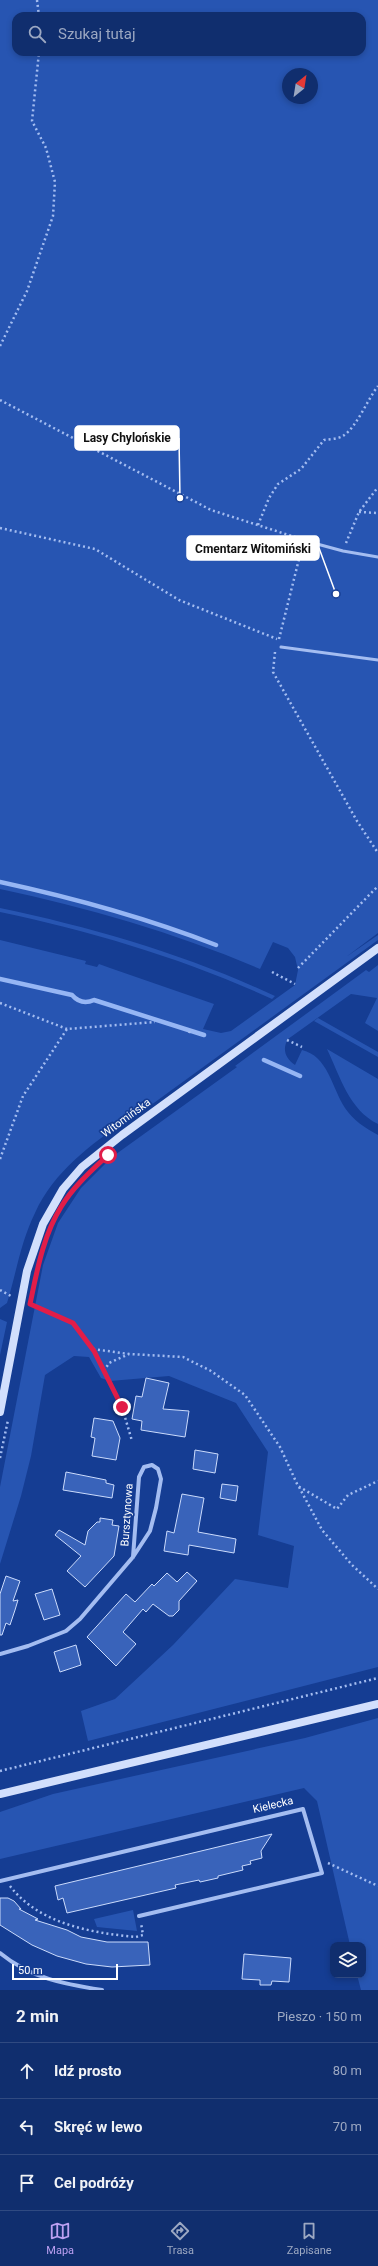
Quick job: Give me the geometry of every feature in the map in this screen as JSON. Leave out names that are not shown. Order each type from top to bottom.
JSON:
[{"type":"street","name":"Witomińska","points":[[0,1412],[27,1271],[43,1224],[60,1194],[82,1166],[122,1135],[378,948]]},
{"type":"street","name":"Bursztynowa","points":[[0,1654],[28,1646],[66,1631],[80,1619],[134,1557],[150,1531],[156,1508],[161,1479],[158,1469],[152,1465],[144,1467],[139,1477],[134,1557]]},
{"type":"street","points":[[0,1794],[378,1704]]},
{"type":"street","name":"Kielecka","points":[[2,1880],[303,1809],[320,1864]]},
{"type":"street","points":[[139,1916],[322,1873],[320,1864]]},
{"type":"street","points":[[0,1952],[32,1974],[53,1981],[102,1990]]},
{"type":"lane","points":[[306,540],[343,551],[378,557]]},
{"type":"lane","points":[[281,647],[378,660]]},
{"type":"path","points":[[37,0],[38,12]]},
{"type":"path","points":[[0,346],[27,291],[53,216],[55,182],[46,148],[32,121],[39,56]]},
{"type":"path","points":[[258,525],[269,498],[278,484],[301,469],[324,440],[342,437],[355,425],[364,405],[378,386]]},
{"type":"path","points":[[0,400],[211,510],[304,540],[273,659],[273,672],[357,821],[378,853]]},
{"type":"path","points":[[343,551],[352,524],[378,487]]},
{"type":"path","points":[[359,512],[378,513]]},
{"type":"path","points":[[0,528],[95,549],[179,600],[278,640]]},
{"type":"path","points":[[298,968],[378,886]]},
{"type":"path","points":[[272,972],[295,984]]},
{"type":"path","points":[[0,1003],[67,1029],[155,1022]]},
{"type":"path","points":[[0,1159],[23,1096],[67,1029]]},
{"type":"path","points":[[287,1040],[302,1048]]},
{"type":"path","points":[[0,1290],[21,1302],[30,1304],[73,1323],[93,1349],[122,1407],[132,1441]]},
{"type":"path","points":[[28,1311],[31,1296]]},
{"type":"path","points":[[93,1349],[129,1354],[183,1356],[211,1371],[245,1394],[280,1447],[298,1486],[322,1530],[352,1565],[378,1589]]},
{"type":"path","points":[[104,1371],[109,1363],[129,1354]]},
{"type":"path","points":[[0,1458],[9,1412]]},
{"type":"path","points":[[298,1486],[337,1509],[348,1495],[378,1481]]},
{"type":"path","points":[[0,1771],[378,1678]]},
{"type":"path","points":[[320,1864],[331,1862],[378,1886]]},
{"type":"path","points":[[2,1880],[16,1894],[38,1910],[82,1930],[105,1934],[143,1935],[139,1916]]},
{"type":"shaded area","points":[[0,0],[378,0],[378,933],[346,957],[378,935],[378,940],[129,1121],[127,1119],[113,1129],[75,1160],[52,1184],[35,1213],[22,1246],[7,1303],[0,1308],[0,940],[86,961],[85,964],[97,967],[99,964],[214,1004],[203,1029],[221,1033],[231,1031],[295,985],[298,970],[295,957],[288,948],[273,942],[260,969],[164,933],[66,904],[0,889]]},
{"type":"shaded area","points":[[0,908],[71,924],[140,944],[174,955],[242,981],[275,996],[272,999],[206,971],[139,948],[70,928],[0,912]]},
{"type":"shaded area","points":[[378,965],[378,1031],[365,1023],[377,998],[351,994],[288,1039],[285,1050],[289,1059],[295,1065],[302,1050],[311,1053],[318,1059],[324,1066],[340,1100],[348,1112],[368,1130],[378,1135],[378,1667],[88,1741],[81,1711],[115,1699],[173,1645],[235,1579],[288,1588],[294,1546],[258,1535],[268,1452],[236,1403],[169,1376],[110,1381],[101,1378],[89,1357],[74,1356],[45,1375],[31,1456],[21,1496],[0,1564],[0,1487],[43,1265],[58,1223],[81,1188],[112,1157],[237,1067],[235,1066],[366,970],[369,972]]},
{"type":"shaded area","points":[[318,1018],[378,1052],[378,1057],[314,1021]]},
{"type":"shaded area","points":[[327,1049],[378,1079],[378,1124],[368,1118],[360,1110],[346,1091]]},
{"type":"shaded area","points":[[0,1319],[7,1322],[0,1355]]},
{"type":"shaded area","points":[[378,1718],[378,1990],[361,1990],[358,1978],[366,1978],[366,1942],[349,1942],[317,1801],[304,1788],[0,1859],[0,1812],[53,1794],[305,1738]]},
{"type":"shaded area","points":[[133,1910],[137,1931],[97,1927],[94,1919]]},
{"type":"building","points":[[146,1378],[169,1383],[163,1409],[189,1411],[185,1437],[141,1430],[142,1421],[132,1419],[136,1396],[142,1397]]},
{"type":"building","points":[[94,1418],[113,1421],[120,1438],[116,1460],[92,1456],[95,1438],[91,1437]]},
{"type":"building","points":[[195,1450],[218,1454],[215,1473],[193,1469]]},
{"type":"building","points":[[66,1472],[106,1480],[106,1483],[114,1485],[112,1498],[63,1490]]},
{"type":"building","points":[[222,1484],[238,1486],[236,1501],[220,1498]]},
{"type":"building","points":[[182,1494],[204,1498],[198,1532],[236,1539],[234,1553],[189,1545],[188,1555],[164,1551],[167,1531],[174,1533]]},
{"type":"building","points":[[100,1518],[113,1520],[112,1525],[119,1526],[114,1556],[85,1587],[67,1571],[81,1556],[55,1535],[59,1530],[85,1545],[88,1531],[97,1522],[100,1522]]},
{"type":"building","points":[[187,1572],[197,1581],[179,1601],[179,1610],[173,1616],[169,1616],[153,1604],[146,1612],[143,1609],[123,1632],[136,1644],[116,1666],[87,1637],[126,1594],[135,1602],[152,1584],[154,1586],[167,1573],[177,1582]]},
{"type":"building","points":[[6,1576],[20,1581],[13,1601],[18,1600],[10,1625],[6,1623],[2,1635],[0,1635],[0,1594]]},
{"type":"building","points":[[52,1589],[60,1615],[44,1620],[35,1594]]},
{"type":"building","points":[[76,1645],[81,1665],[60,1672],[54,1652]]},
{"type":"building","points":[[272,1834],[261,1851],[262,1858],[250,1861],[251,1864],[242,1866],[243,1870],[218,1876],[218,1878],[175,1885],[176,1888],[67,1913],[63,1898],[58,1900],[55,1886]]},
{"type":"building","points":[[0,1898],[8,1898],[14,1901],[21,1909],[19,1909],[38,1919],[35,1920],[67,1930],[81,1937],[107,1942],[148,1942],[150,1965],[112,1967],[86,1964],[57,1956],[32,1945],[0,1925]]},
{"type":"building","points":[[244,1954],[291,1958],[289,1982],[272,1981],[271,1985],[260,1985],[260,1980],[242,1979]]},
{"type":"waterway","points":[[0,882],[110,909],[216,945]]},
{"type":"waterway","points":[[0,979],[72,995],[82,1002],[94,1000],[204,1035]]},
{"type":"waterway","points":[[264,1060],[300,1076]]},
{"type":"place","name":"Lasy Chylońskie","points":[[180,498]]},
{"type":"place","name":"Cmentarz Witomiński","points":[[336,594]]},
{"type":"route","points":[[108,1155],[78,1185],[61,1206],[43,1248],[30,1304],[73,1323],[94,1351],[122,1407]]}]
